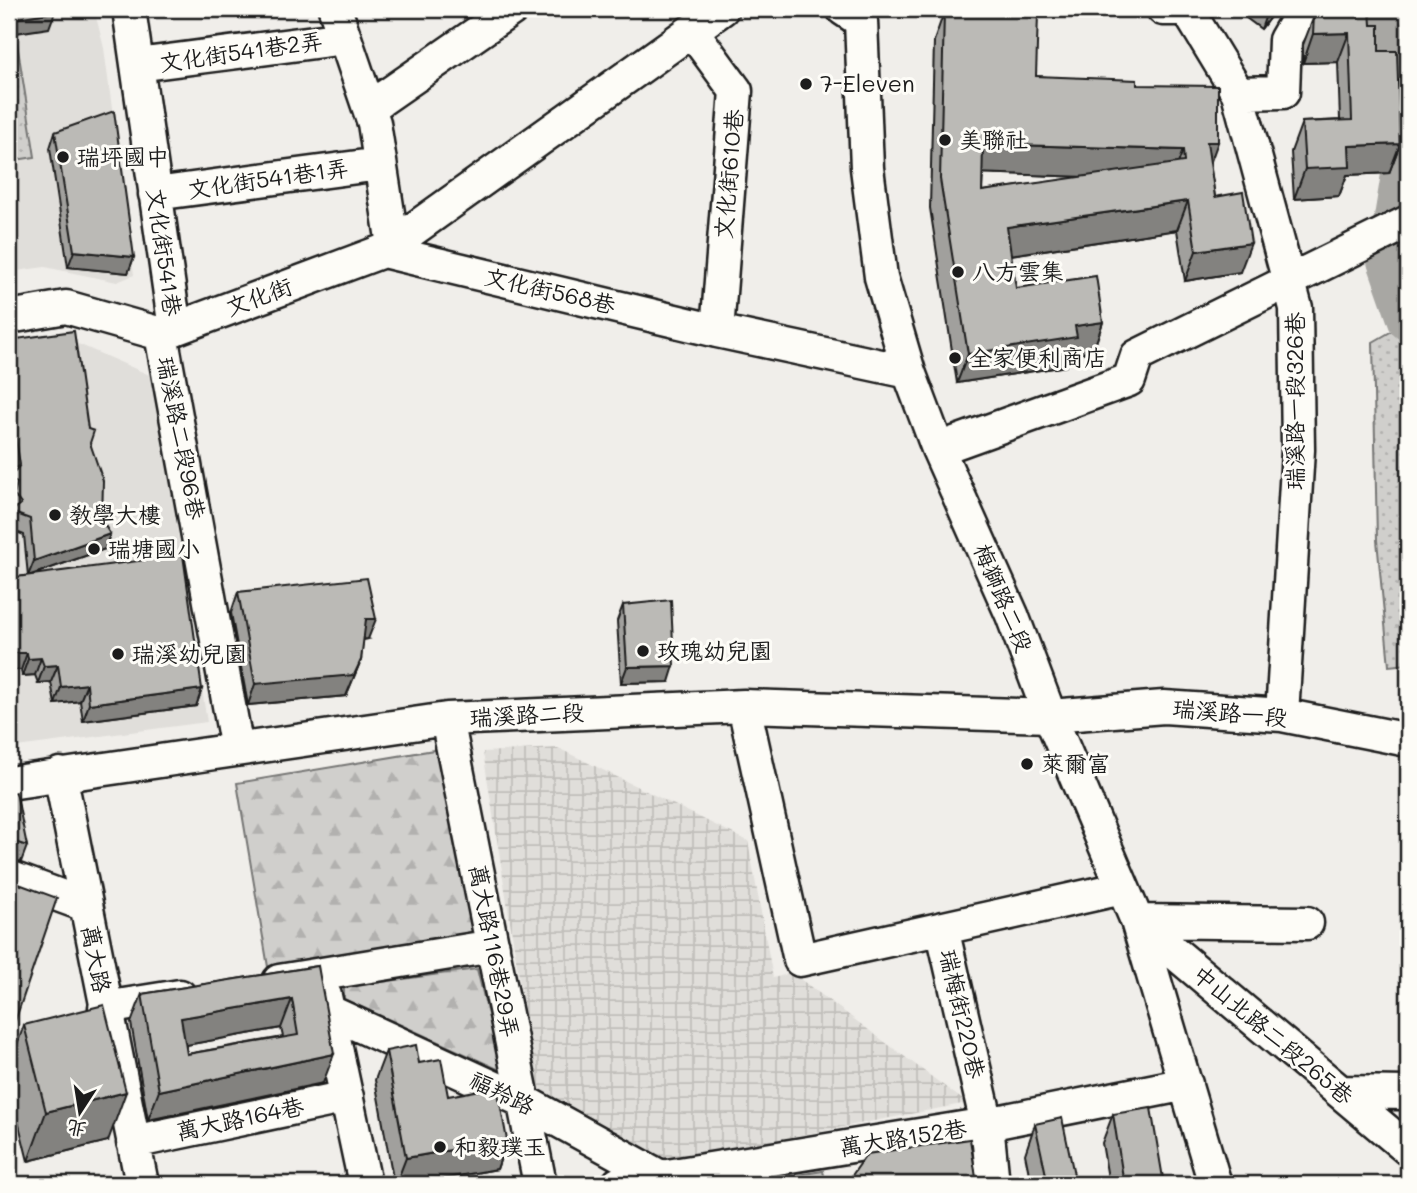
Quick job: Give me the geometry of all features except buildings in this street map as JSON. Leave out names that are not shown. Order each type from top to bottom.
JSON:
[{"type":"street","name":"文化街541巷","points":[[130,9],[155,194],[168,331]]},
{"type":"street","points":[[369,108],[512,9]]},
{"type":"street","name":"文化街","points":[[168,331],[388,248],[722,9]]},
{"type":"street","name":"瑞溪路一段326巷","points":[[1163,9],[1187,9],[1238,93],[1296,308],[1298,450],[1282,715]]},
{"type":"street","points":[[1238,93],[1283,92],[1285,40],[1303,9]]},
{"type":"street","name":"梅獅路二段","points":[[857,13],[867,168],[881,277],[909,372],[939,449],[1012,615],[1050,716],[1136,921],[1215,1184]]},
{"type":"street","name":"文化街541巷2弄","points":[[137,65],[340,23]]},
{"type":"street","points":[[340,23],[369,108],[380,164],[388,248]]},
{"type":"street","name":"文化街610巷","points":[[692,31],[736,91],[717,331]]},
{"type":"street","name":"文化街541巷1弄","points":[[155,194],[380,164]]},
{"type":"street","points":[[939,449],[1129,380],[1137,356],[1406,224]]},
{"type":"street","name":"文化街568巷","points":[[388,248],[717,331],[909,372]]},
{"type":"street","points":[[9,317],[66,307],[168,331]]},
{"type":"street","name":"瑞溪路二段96巷","points":[[168,331],[237,749]]},
{"type":"street","points":[[744,706],[800,960],[1123,888]]},
{"type":"street","name":"瑞溪路二段","points":[[9,783],[447,719],[744,706],[1050,716]]},
{"type":"street","name":"瑞溪路一段","points":[[1050,716],[1164,707],[1282,715],[1408,740]]},
{"type":"street","name":"萬大路116巷29弄","points":[[447,719],[540,1184]]},
{"type":"street","name":"萬大路","points":[[60,774],[142,1184]]},
{"type":"street","points":[[9,877],[85,905]]},
{"type":"street","points":[[1136,921],[1307,923]]},
{"type":"street","name":"中山北路二段265巷","points":[[1136,921],[1408,1149]]},
{"type":"street","name":"瑞梅街220巷","points":[[942,928],[986,1124],[993,1184]]},
{"type":"street","points":[[253,985],[493,946]]},
{"type":"street","points":[[321,974],[365,1184]]},
{"type":"street","points":[[105,1008],[213,991]]},
{"type":"street","name":"福羚路","points":[[328,1011],[523,1101],[668,1181]]},
{"type":"street","name":"萬大路152巷","points":[[618,1184],[726,1176],[1186,1084]]},
{"type":"street","points":[[1342,1093],[1408,1093]]},
{"type":"street","name":"萬大路164巷","points":[[133,1142],[347,1097]]},
{"type":"shaded area","name":"瑞坪國中","points":[[9,9],[94,9],[104,48],[134,275],[117,282],[45,267],[9,272]]},
{"type":"shaded area","name":"瑞塘國小","points":[[69,340],[154,377],[207,722],[9,748],[9,347]]},
{"type":"shaded area","points":[[558,748],[748,841],[773,978],[792,973],[967,1103],[668,1161],[537,1090],[483,752]]},
{"type":"green space","points":[[17,43],[35,157],[9,161],[9,45]]},
{"type":"green space","points":[[1408,219],[1408,321],[1387,261],[1393,226]]},
{"type":"green space","points":[[1408,322],[1408,664],[1389,666],[1377,540],[1373,342]]},
{"type":"green space","points":[[440,749],[476,932],[268,967],[237,783]]},
{"type":"green space","points":[[477,969],[502,1071],[344,999],[344,987]]},
{"type":"green space","points":[[823,1171],[826,1184],[741,1184]]},
{"type":"waterway","points":[[1370,9],[1398,56],[1408,101]]},
{"type":"waterway","points":[[1408,132],[1387,261],[1408,321]]},
{"type":"place","name":"7-Eleven","points":[[806,84]]},
{"type":"place","name":"美聯社","points":[[945,140]]},
{"type":"place","name":"瑞坪國中","points":[[63,157]]},
{"type":"place","name":"八方雲集","points":[[958,272]]},
{"type":"place","name":"全家便利商店","points":[[955,358]]},
{"type":"place","name":"教學大樓","points":[[55,515]]},
{"type":"place","name":"瑞塘國小","points":[[94,549]]},
{"type":"place","name":"玫瑰幼兒園","points":[[643,651]]},
{"type":"place","name":"瑞溪幼兒園","points":[[118,654]]},
{"type":"place","name":"萊爾富","points":[[1027,764]]},
{"type":"place","name":"和毅璞玉","points":[[440,1147]]}]
